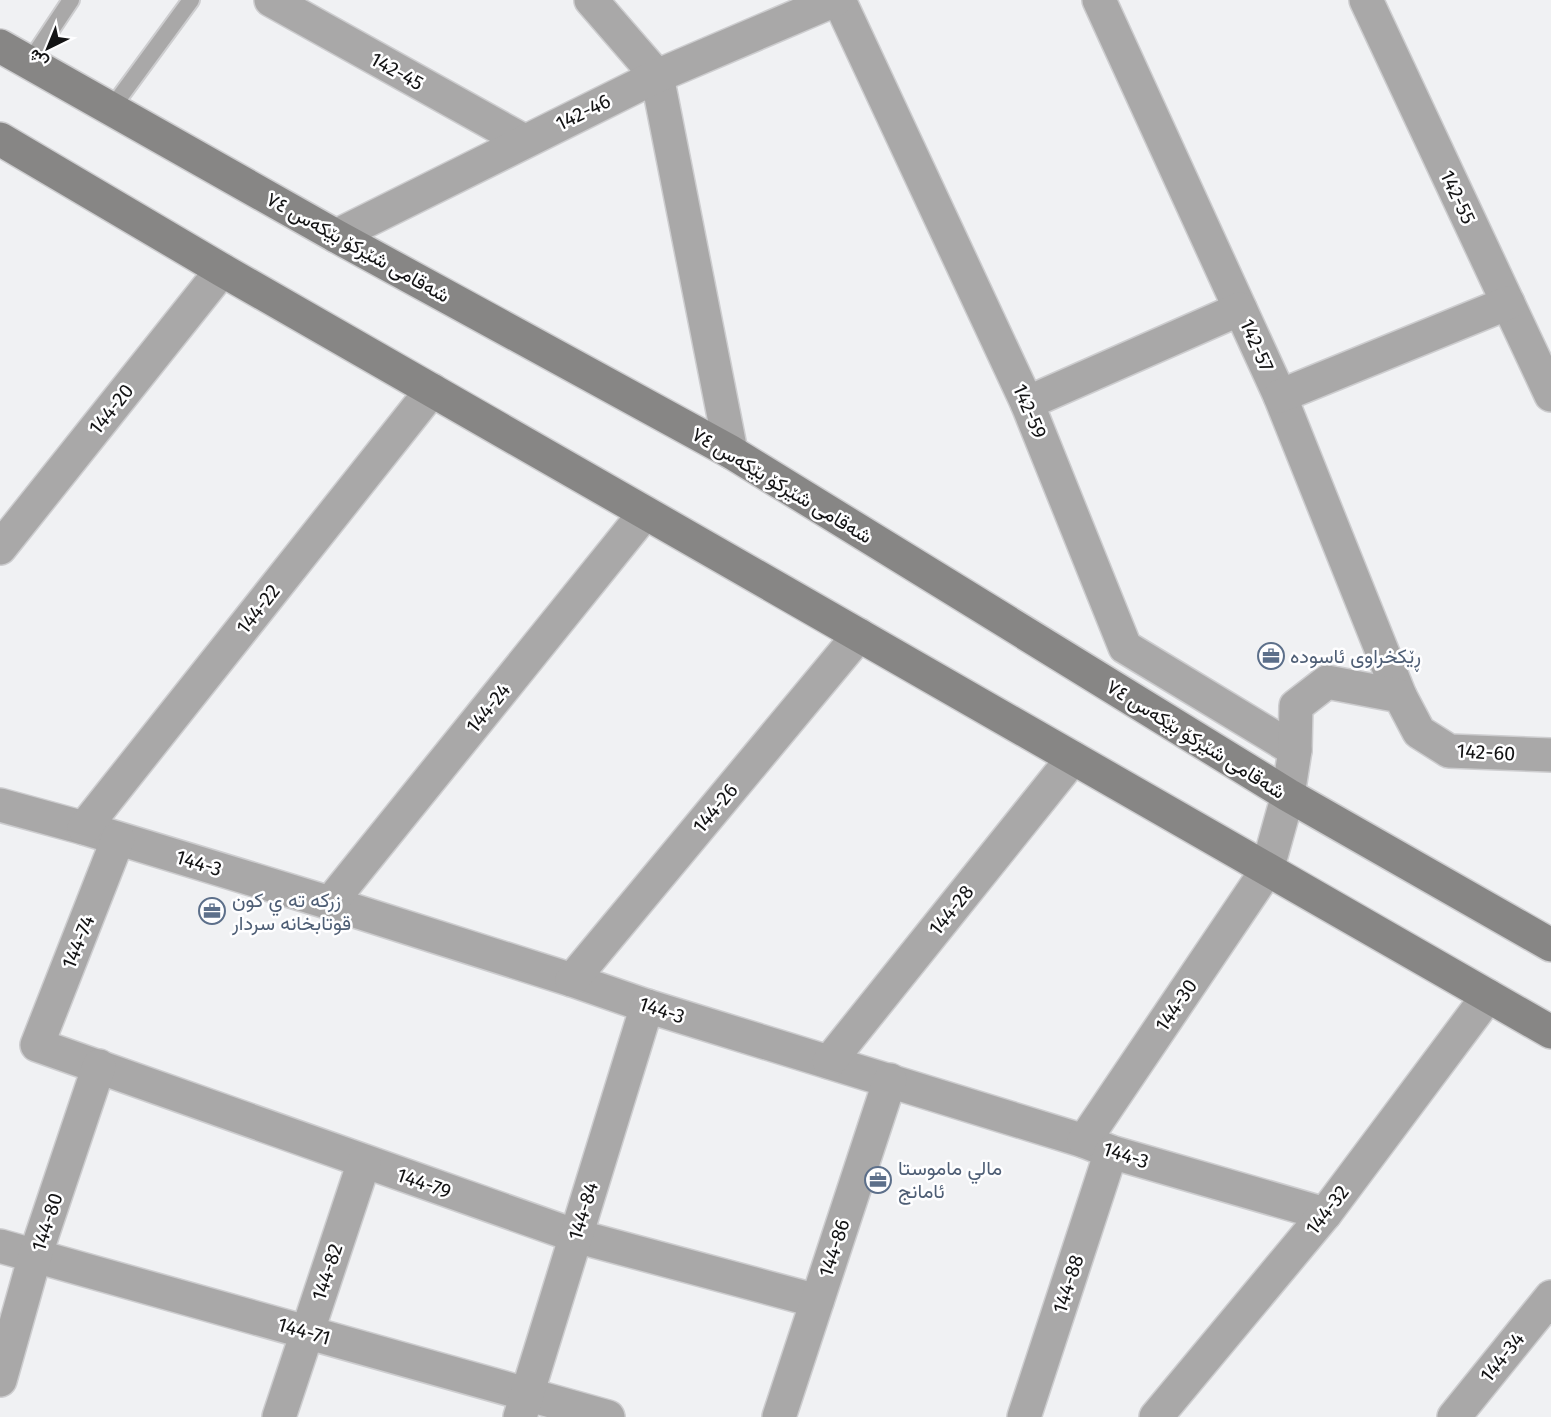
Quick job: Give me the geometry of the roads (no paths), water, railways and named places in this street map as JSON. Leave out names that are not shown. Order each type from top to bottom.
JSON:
[{"type":"street","name":"142-45","points":[[270,0],[524,141]]},
{"type":"street","points":[[591,0],[657,76],[731,452]]},
{"type":"street","name":"142-46","points":[[336,236],[657,76],[837,0]]},
{"type":"street","name":"142-59","points":[[837,0],[1028,403],[1125,647],[1295,750]]},
{"type":"street","name":"142-57","points":[[1099,0],[1280,396],[1400,696]]},
{"type":"street","name":"142-55","points":[[1366,0],[1551,395]]},
{"type":"street","name":"شەقامی شێرکۆ بێکەس ٧٤","points":[[0,46],[336,236],[731,452],[1288,795],[1551,945]]},
{"type":"street","points":[[0,139],[222,270],[1551,1032]]},
{"type":"street","name":"144-20","points":[[0,548],[222,270]]},
{"type":"street","points":[[1280,396],[1508,303]]},
{"type":"street","points":[[1028,403],[1240,309]]},
{"type":"street","name":"144-22","points":[[84,828],[432,390]]},
{"type":"street","name":"144-24","points":[[330,903],[645,513]]},
{"type":"street","name":"144-26","points":[[572,980],[859,635]]},
{"type":"street","points":[[1288,795],[1295,750],[1296,706],[1327,682],[1400,696]]},
{"type":"street","name":"142-60","points":[[1400,696],[1419,732],[1449,751],[1551,755]]},
{"type":"street","name":"144-28","points":[[829,1062],[1072,758]]},
{"type":"street","name":"144-30","points":[[1098,1147],[1267,870],[1288,795]]},
{"type":"street","name":"144-3","points":[[0,805],[84,828],[330,903],[647,1006],[890,1080],[1098,1147],[1325,1214]]},
{"type":"street","name":"144-74","points":[[37,1045],[118,839]]},
{"type":"street","name":"144-32","points":[[1156,1417],[1325,1214],[1488,996]]},
{"type":"street","name":"144-84","points":[[523,1406],[647,1006]]},
{"type":"street","name":"144-79","points":[[37,1045],[99,1065],[364,1162],[576,1236],[817,1301]]},
{"type":"street","name":"144-80","points":[[0,1380],[35,1256],[99,1065]]},
{"type":"street","name":"144-86","points":[[779,1417],[890,1080]]},
{"type":"street","name":"144-88","points":[[1024,1417],[1098,1147]]},
{"type":"street","name":"144-82","points":[[279,1417],[364,1162]]},
{"type":"street","name":"144-71","points":[[0,1246],[307,1332],[523,1406],[608,1417]]},
{"type":"street","name":"144-34","points":[[1454,1417],[1551,1297]]},
{"type":"lane","points":[[29,63],[71,0]]},
{"type":"lane","points":[[111,109],[190,0]]},
{"type":"place","name":"ڕێکخراوی ئاسودە","points":[[1271,656]]},
{"type":"place","name":"زركه ته ي كون قوتابخانه سردار","points":[[212,911]]},
{"type":"place","name":"مالي ماموستا ئامانج","points":[[878,1180]]}]
